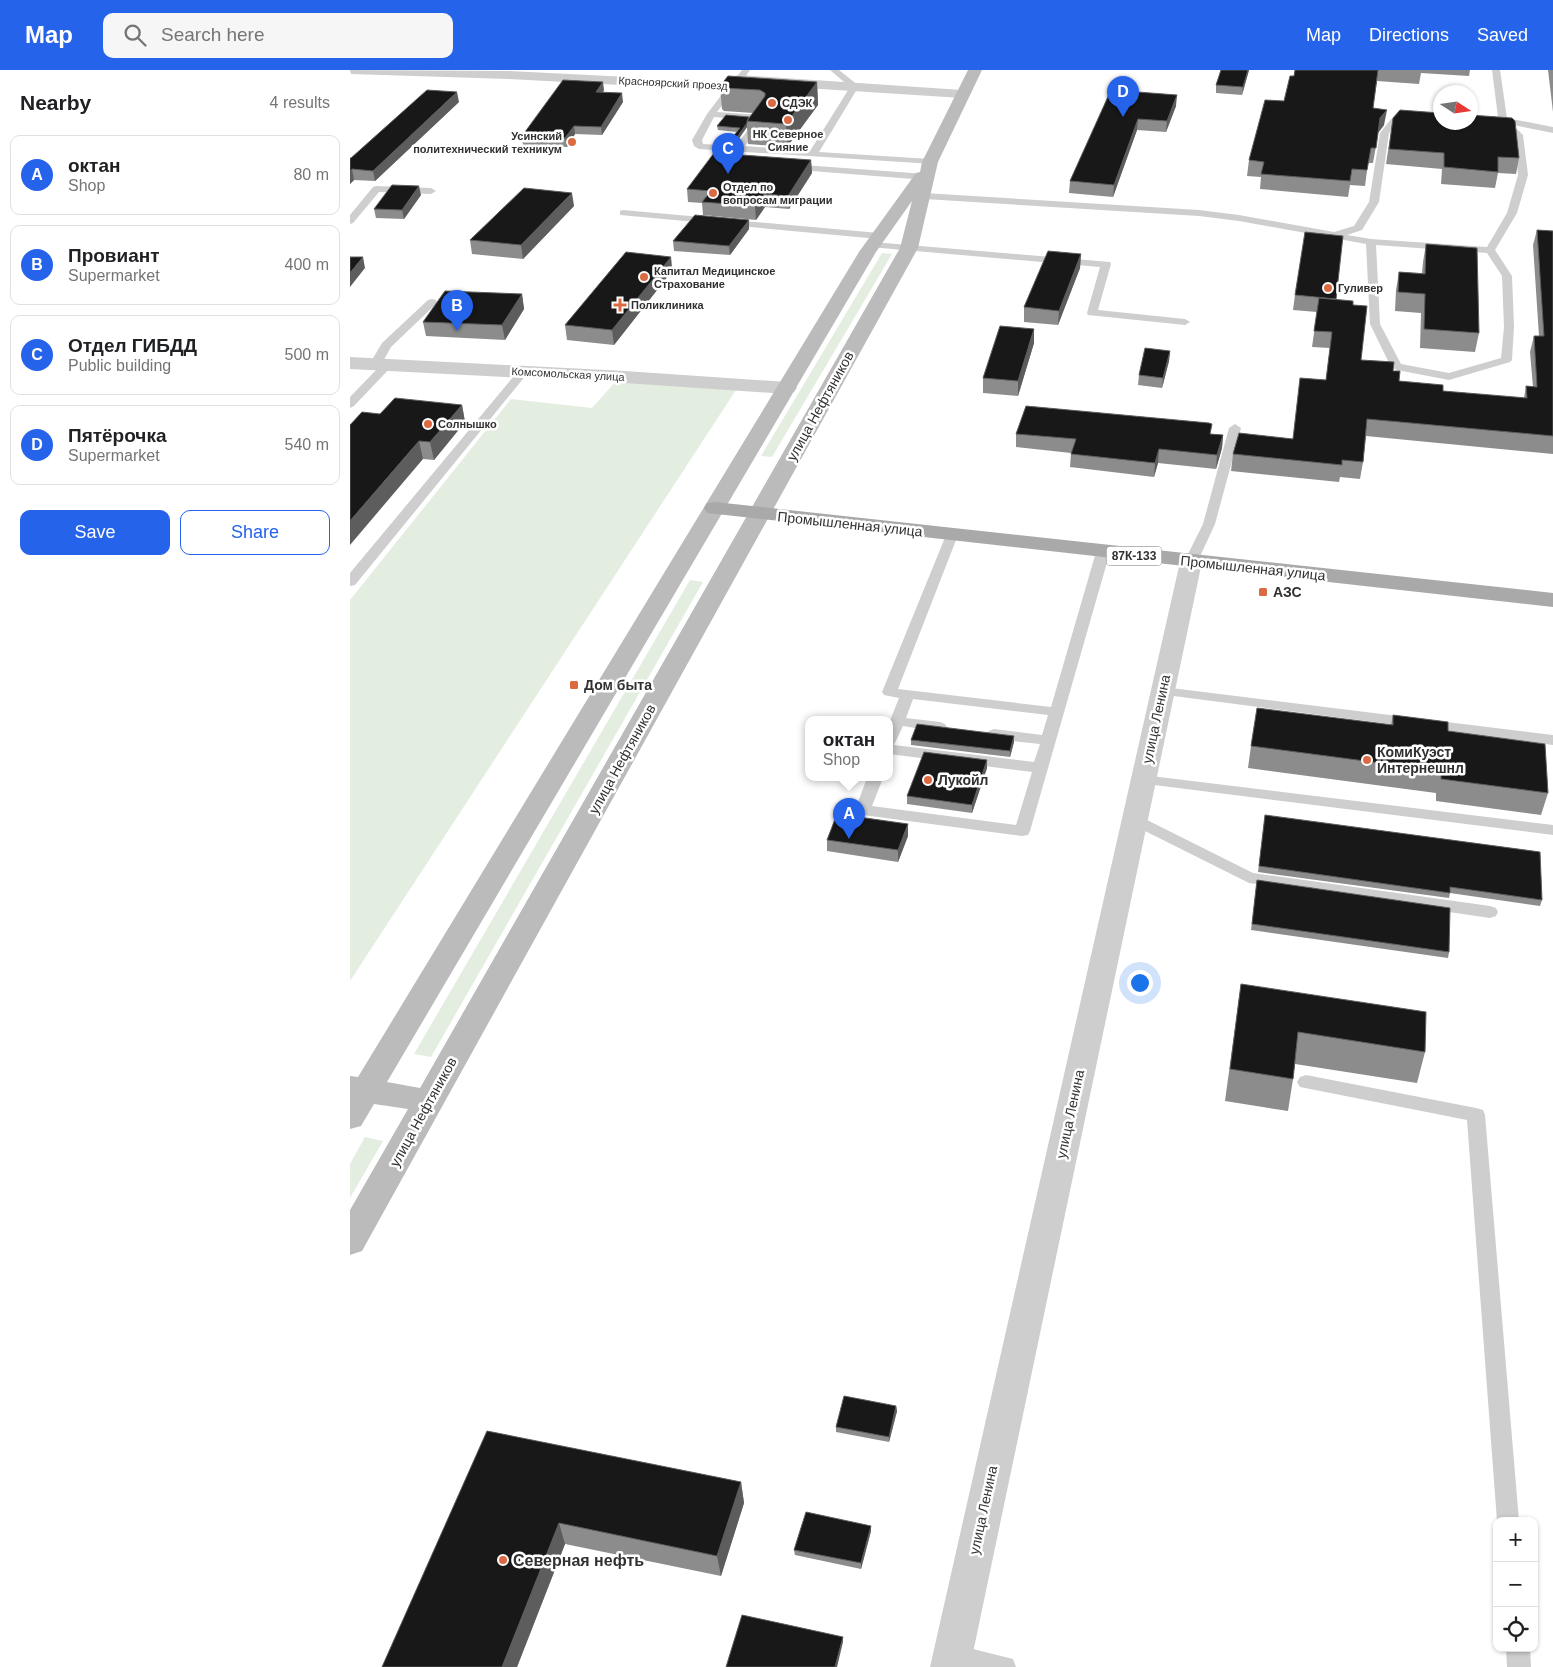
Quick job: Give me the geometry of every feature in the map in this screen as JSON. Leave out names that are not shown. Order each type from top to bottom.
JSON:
[{"type":"main road","name":"улица Нефтяников","points":[[350,1117],[358,1089],[876,240],[922,181],[975,70]]},
{"type":"main road","name":"улица Нефтяников","points":[[350,1241],[909,248],[922,181]]},
{"type":"main road","name":"Промышленная улица","points":[[714,508],[1191,562],[1553,600]]},
{"type":"main road","points":[[358,1089],[429,1101]]},
{"type":"street","name":"Красноярский проезд","points":[[351,70],[739,79],[962,94]]},
{"type":"street","name":"Комсомольская улица","points":[[350,363],[728,383],[787,388]]},
{"type":"street","name":"улица Ленина","points":[[951,1661],[1191,562]]},
{"type":"lane","points":[[813,154],[854,92],[856,86],[834,70]]},
{"type":"lane","points":[[1490,250],[1512,213],[1523,175],[1518,135],[1503,120],[1496,70]]},
{"type":"lane","points":[[739,79],[711,114],[697,140],[699,146],[813,154],[922,181]]},
{"type":"lane","points":[[711,114],[761,118],[738,149]]},
{"type":"lane","points":[[1333,235],[1358,228],[1374,202],[1385,133],[1394,121],[1433,117]]},
{"type":"lane","points":[[1478,118],[1503,120],[1553,130]]},
{"type":"lane","points":[[781,167],[922,181],[1239,218],[1371,242],[1490,250]]},
{"type":"lane","points":[[350,221],[376,189],[431,191]]},
{"type":"lane","points":[[623,213],[876,240],[909,248],[1106,264],[1092,313],[1186,322]]},
{"type":"lane","points":[[1371,242],[1375,324],[1397,367],[1449,377],[1506,360],[1509,327],[1507,276],[1490,250]]},
{"type":"lane","points":[[350,404],[381,365],[386,345],[432,302]]},
{"type":"lane","points":[[350,582],[523,372]]},
{"type":"lane","points":[[1191,562],[1209,524],[1235,428]]},
{"type":"lane","points":[[952,535],[889,692],[1057,712]]},
{"type":"lane","points":[[874,781],[863,810],[1022,831],[1102,552]]},
{"type":"lane","points":[[1163,691],[1553,740]]},
{"type":"lane","points":[[893,732],[908,694]]},
{"type":"lane","points":[[897,722],[954,729]]},
{"type":"lane","points":[[982,732],[1048,740]]},
{"type":"lane","points":[[893,750],[1040,768]]},
{"type":"lane","points":[[1143,780],[1553,830]]},
{"type":"lane","points":[[1135,818],[1250,878],[1490,912]]},
{"type":"lane","points":[[1306,1082],[1476,1115],[1508,1517]]},
{"type":"lane","points":[[1518,1652],[1519,1667]]},
{"type":"lane","points":[[951,1661],[1004,1667]]},
{"type":"shaded area","points":[[882,253],[892,254],[772,457],[761,456]]},
{"type":"shaded area","points":[[617,380],[736,390],[350,981],[350,600],[511,399],[592,408]]},
{"type":"shaded area","points":[[690,580],[703,582],[431,1057],[414,1054]]},
{"type":"shaded area","points":[[365,1137],[383,1141],[350,1198],[350,1164]]},
{"type":"building","points":[[1221,70],[1248,70],[1243,87],[1216,85]]},
{"type":"building","points":[[1295,70],[1378,70],[1373,108],[1387,110],[1380,118],[1376,148],[1371,148],[1367,170],[1352,169],[1350,181],[1261,174],[1264,162],[1249,160],[1265,100],[1284,101],[1290,76],[1294,76]]},
{"type":"building","points":[[728,76],[817,82],[786,124],[747,121],[765,96],[765,93],[760,90],[722,88],[720,86]]},
{"type":"building","points":[[563,80],[603,82],[596,92],[622,93],[601,127],[574,126],[565,138],[522,136]]},
{"type":"building","points":[[427,90],[457,92],[373,171],[352,169],[350,171],[350,158]]},
{"type":"building","points":[[1111,90],[1177,95],[1167,121],[1138,119],[1114,185],[1070,181]]},
{"type":"building","points":[[1400,110],[1433,112],[1433,130],[1478,130],[1478,116],[1512,118],[1515,121],[1519,158],[1498,157],[1498,172],[1444,167],[1444,153],[1389,149],[1393,118]]},
{"type":"building","points":[[726,115],[749,117],[735,140],[731,139],[740,128],[717,126]]},
{"type":"building","points":[[714,153],[811,160],[788,196],[764,194],[755,206],[702,202],[711,191],[687,189]]},
{"type":"building","points":[[392,185],[419,186],[402,210],[374,209]]},
{"type":"building","points":[[524,188],[572,193],[521,245],[470,240]]},
{"type":"building","points":[[695,215],[749,220],[729,246],[673,241]]},
{"type":"building","points":[[1537,230],[1553,231],[1553,436],[1367,419],[1363,462],[1342,460],[1342,465],[1233,454],[1239,433],[1293,439],[1300,378],[1326,380],[1332,332],[1314,331],[1319,298],[1353,301],[1353,305],[1367,306],[1361,360],[1394,362],[1393,371],[1400,371],[1399,381],[1443,385],[1443,391],[1527,398],[1526,386],[1537,387],[1534,336],[1544,336]]},
{"type":"building","points":[[1305,232],[1343,236],[1336,299],[1295,295]]},
{"type":"building","points":[[1426,244],[1477,248],[1479,333],[1424,329],[1425,294],[1398,292],[1399,272],[1425,274]]},
{"type":"building","points":[[1048,251],[1081,254],[1059,311],[1024,307]]},
{"type":"building","name":"Поликлиника","points":[[626,252],[671,257],[612,330],[565,325]]},
{"type":"building","points":[[350,257],[363,257],[350,273]]},
{"type":"building","points":[[445,291],[522,294],[502,325],[423,322]]},
{"type":"building","points":[[1000,326],[1034,329],[1018,381],[983,378]]},
{"type":"building","points":[[1145,348],[1170,351],[1163,378],[1139,375]]},
{"type":"building","points":[[395,398],[462,405],[430,442],[419,441],[350,521],[350,425],[362,412],[380,414]]},
{"type":"building","points":[[1026,406],[1209,423],[1212,424],[1210,434],[1223,435],[1217,455],[1159,449],[1155,463],[1071,454],[1076,439],[1016,434]]},
{"type":"building","points":[[1257,708],[1393,725],[1393,715],[1448,722],[1448,731],[1545,744],[1548,793],[1441,779],[1441,771],[1251,746]]},
{"type":"building","points":[[917,724],[1014,736],[1010,751],[911,740]]},
{"type":"building","points":[[924,752],[987,760],[972,805],[907,796]]},
{"type":"building","points":[[837,814],[908,824],[898,850],[827,840]]},
{"type":"building","points":[[1265,815],[1540,852],[1542,900],[1450,887],[1450,893],[1259,866]]},
{"type":"building","points":[[1257,880],[1450,908],[1449,952],[1252,924]]},
{"type":"building","points":[[1241,984],[1426,1012],[1425,1052],[1298,1032],[1293,1079],[1230,1069]]},
{"type":"building","points":[[844,1396],[896,1406],[889,1437],[836,1427]]},
{"type":"building","name":"Северная нефть","points":[[487,1431],[741,1482],[717,1556],[559,1523],[502,1667],[382,1667]]},
{"type":"building","points":[[806,1512],[871,1526],[861,1563],[794,1550]]},
{"type":"building","points":[[742,1615],[843,1637],[835,1667],[726,1667]]},
{"type":"place","name":"СДЭК","points":[[772,103]]},
{"type":"place","name":"Пятёрочка","points":[[1123,117]]},
{"type":"place","name":"НК Северное Сияние","points":[[788,120]]},
{"type":"place","name":"Усинский политехнический техникум","points":[[572,142]]},
{"type":"place","name":"Отдел ГИБДД","points":[[728,174]]},
{"type":"place","name":"Отдел по вопросам миграции","points":[[713,193]]},
{"type":"place","name":"Капитал Медицинское Страхование","points":[[644,277]]},
{"type":"place","name":"Гуливер","points":[[1328,288]]},
{"type":"place","name":"Поликлиника","points":[[620,305]]},
{"type":"place","name":"Провиант","points":[[457,331]]},
{"type":"place","name":"Солнышко","points":[[428,424]]},
{"type":"place","name":"АЗС","points":[[1263,592]]},
{"type":"place","name":"Дом быта","points":[[574,685]]},
{"type":"place","name":"КомиКуэст Интернешнл","points":[[1367,760]]},
{"type":"place","name":"Лукойл","points":[[928,780]]},
{"type":"place","name":"октан","points":[[849,839]]},
{"type":"place","name":"Северная нефть","points":[[503,1560]]}]
